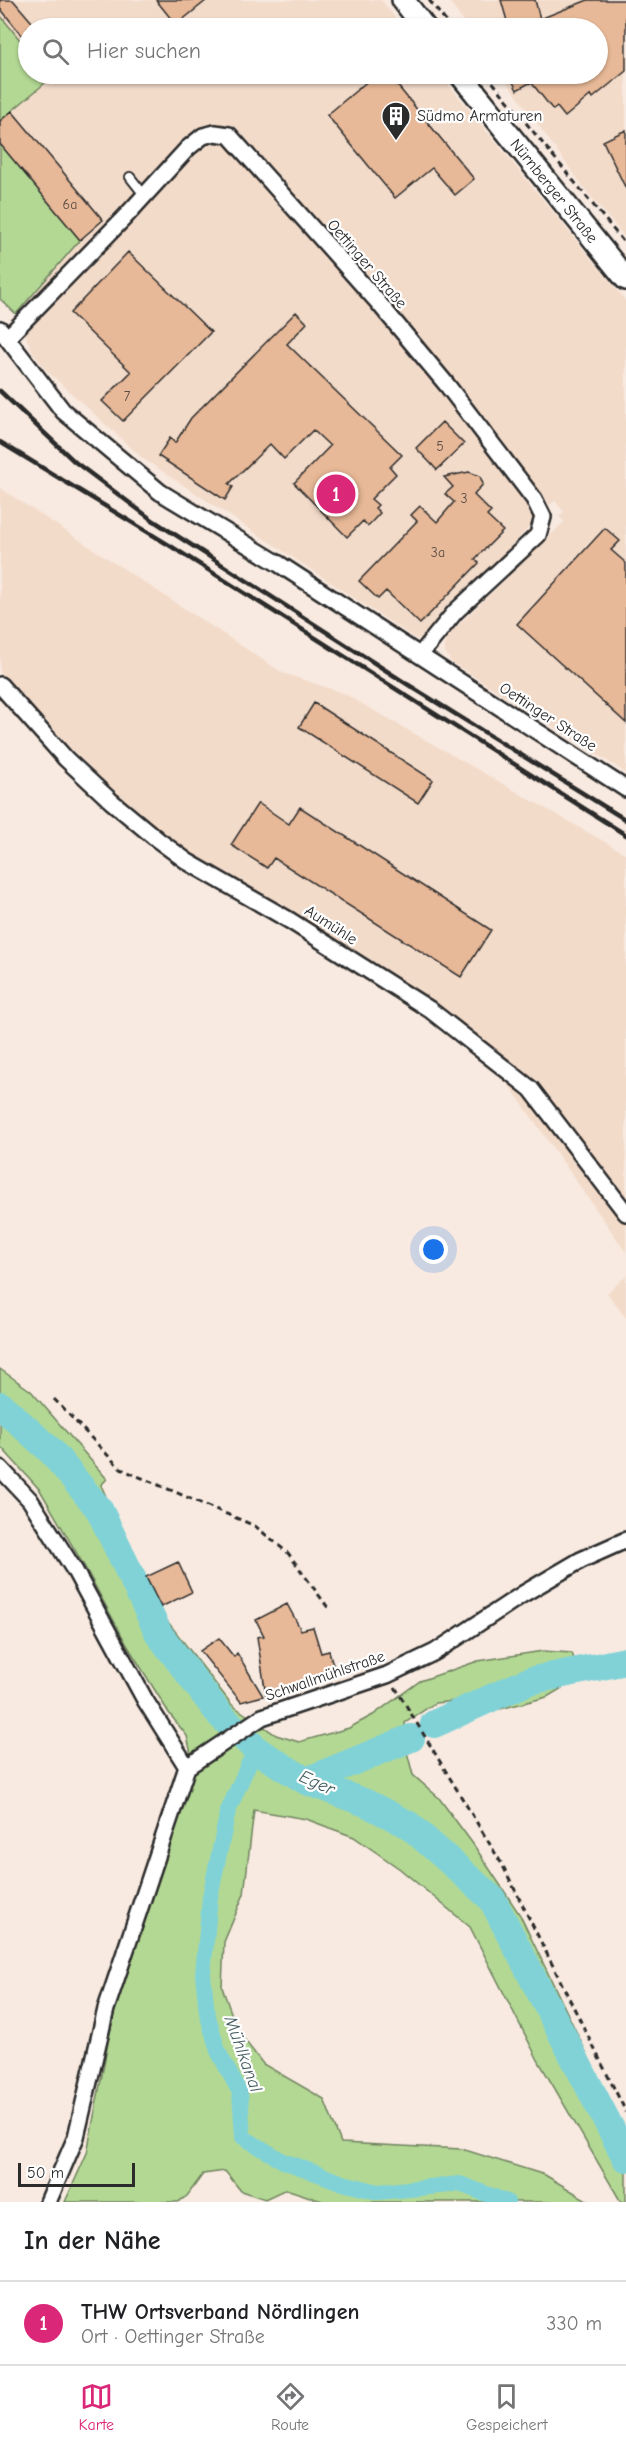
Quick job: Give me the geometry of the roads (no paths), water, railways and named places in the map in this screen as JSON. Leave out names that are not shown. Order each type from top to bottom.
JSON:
[{"type":"main road","points":[[403,0],[417,18]]},
{"type":"main road","name":"Nürnberger Straße","points":[[468,84],[626,279]]},
{"type":"street","name":"Oettinger Straße","points":[[420,655],[455,612],[538,535],[543,517],[534,499],[447,385],[398,326],[229,135],[215,133],[203,136],[188,147],[145,195],[4,333],[63,411],[160,492],[279,564],[626,789]]},
{"type":"street","name":"Aumühle","points":[[0,685],[66,759],[158,840],[188,862],[289,920],[429,1010],[531,1089],[626,1213]]},
{"type":"street","points":[[0,1468],[30,1500],[75,1571],[145,1700],[187,1767],[106,2009],[76,2137],[48,2202]]},
{"type":"street","name":"Schwallmühlstraße","points":[[187,1767],[262,1717],[387,1675],[435,1652],[523,1594],[581,1560],[626,1540]]},
{"type":"lane","points":[[130,177],[145,195]]},
{"type":"waterway","name":"Eger","points":[[0,1405],[51,1451],[99,1509],[159,1634],[220,1715],[258,1751],[306,1781],[366,1803],[409,1825],[492,1899],[626,2158]]},
{"type":"waterway","points":[[434,1724],[529,1681],[626,1661]]},
{"type":"waterway","points":[[306,1781],[411,1738]]},
{"type":"waterway","name":"Mühlkanal","points":[[258,1751],[249,1763],[228,1811],[210,1897],[203,1974],[207,2013],[218,2051],[240,2093],[243,2137],[283,2161],[343,2183],[378,2192],[460,2184],[507,2202]]},
{"type":"railway","points":[[0,391],[75,462],[151,519],[407,684],[626,820]]},
{"type":"railway","points":[[0,442],[169,545],[626,835]]},
{"type":"place","name":"Südmo Armaturen","points":[[396,142]]},
{"type":"place","name":"THW Ortsverband Nördlingen","points":[[336,494]]}]
